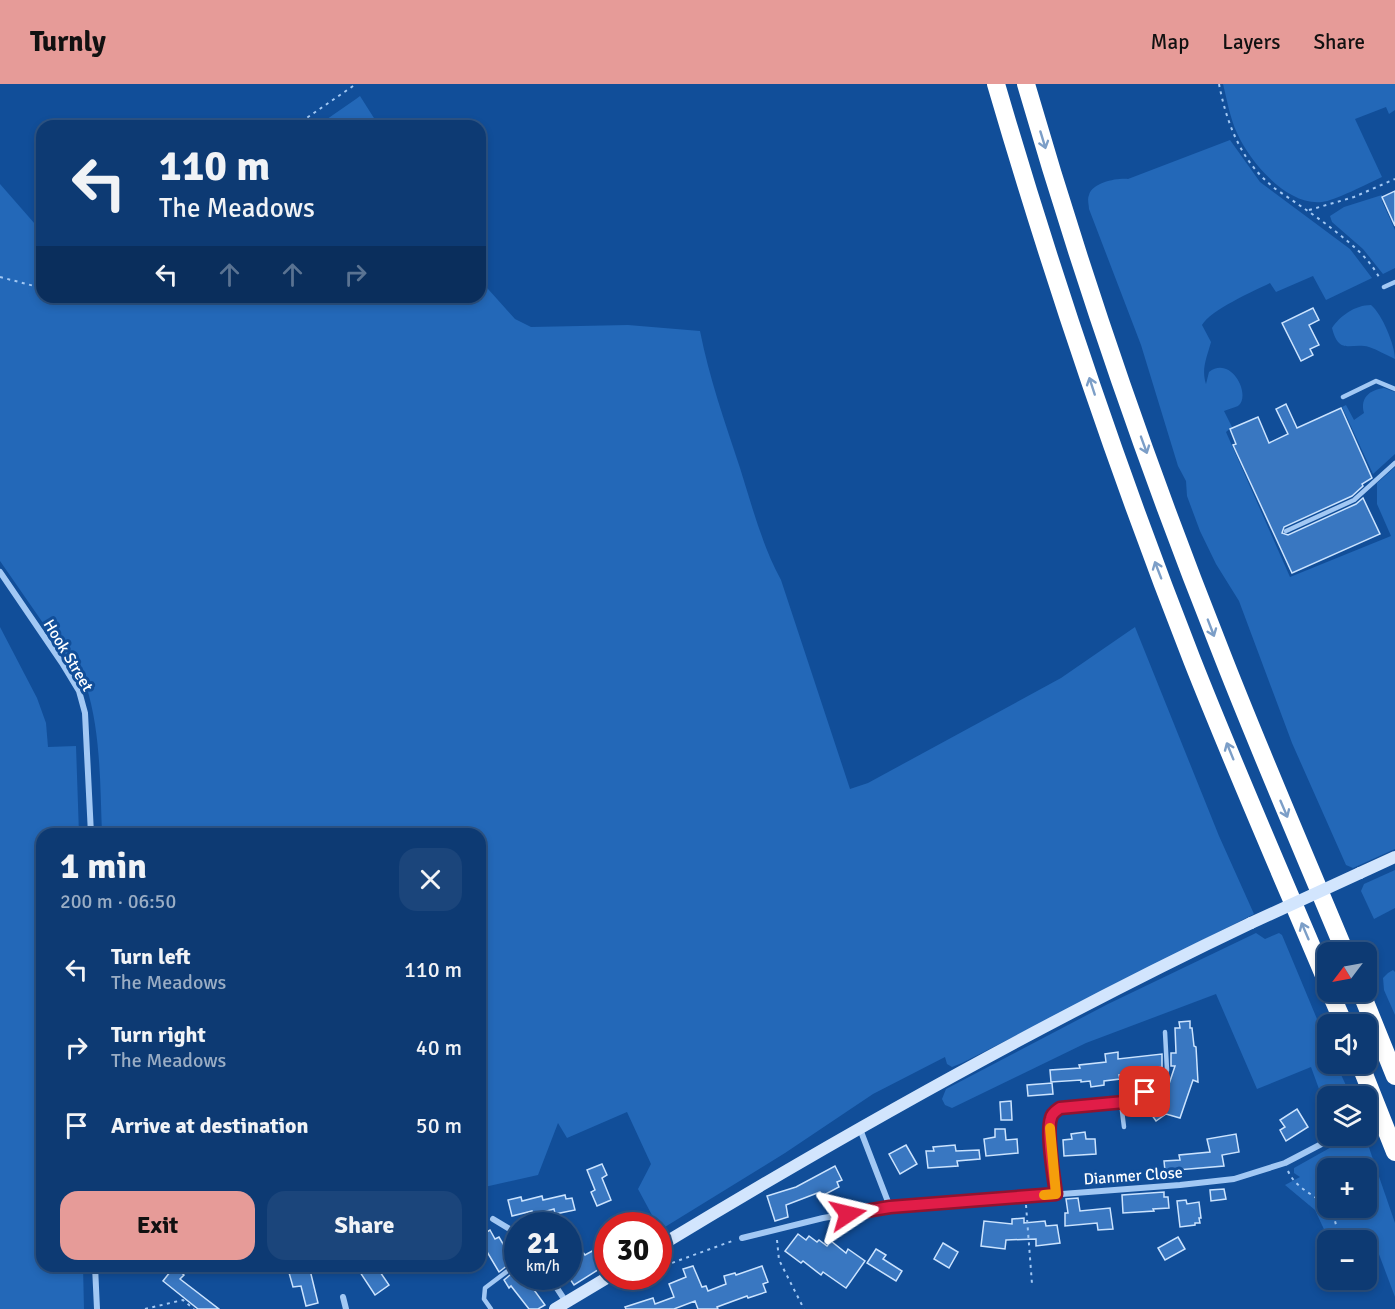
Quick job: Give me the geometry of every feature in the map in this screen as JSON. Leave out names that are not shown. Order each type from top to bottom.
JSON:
[{"type":"highway","points":[[996,84],[1095,396],[1153,557],[1193,661],[1317,959]]},
{"type":"highway","points":[[1026,84],[1081,260],[1151,466],[1218,646],[1341,942]]},
{"type":"highway","points":[[1365,1002],[1395,1076]]},
{"type":"highway","points":[[1364,1074],[1395,1152]]},
{"type":"street","name":"Hook Street","points":[[0,572],[79,691],[85,714],[91,828]]},
{"type":"street","points":[[672,1239],[860,1128],[1084,1005],[1251,923],[1395,857]]},
{"type":"street","points":[[1056,1194],[1050,1132],[1050,1120],[1053,1114],[1060,1108],[1121,1103],[1145,1092]]},
{"type":"street","points":[[860,1128],[890,1207]]},
{"type":"street","name":"Dianmer Close","points":[[742,1238],[824,1218],[890,1207],[1171,1186],[1234,1179],[1285,1163],[1318,1146]]},
{"type":"street","points":[[493,1219],[504,1226]]},
{"type":"street","points":[[95,1272],[97,1309]]},
{"type":"street","points":[[554,1290],[560,1306],[594,1286]]},
{"type":"street","points":[[343,1298],[346,1309]]},
{"type":"lane","points":[[1384,287],[1395,282]]},
{"type":"lane","points":[[1343,398],[1376,381],[1395,389]]},
{"type":"lane","points":[[1286,531],[1354,500],[1395,463]]},
{"type":"lane","points":[[1145,1092],[1165,1076],[1167,1070],[1165,1032]]},
{"type":"lane","points":[[1121,1103],[1124,1126]]},
{"type":"lane","points":[[491,1309],[484,1299],[485,1288],[504,1274]]},
{"type":"path","points":[[304,120],[356,84]]},
{"type":"path","points":[[1219,84],[1230,127],[1239,147],[1254,168],[1275,189],[1309,210],[1354,246],[1369,262],[1384,287]]},
{"type":"path","points":[[1309,210],[1354,197],[1395,179]]},
{"type":"path","points":[[0,278],[36,287]]},
{"type":"path","points":[[1285,1163],[1292,1181],[1298,1187],[1317,1197]]},
{"type":"path","points":[[1025,1196],[1032,1284]]},
{"type":"path","points":[[777,1230],[779,1260],[804,1309]]},
{"type":"path","points":[[672,1263],[742,1238]]},
{"type":"path","points":[[145,1309],[183,1300],[194,1309]]},
{"type":"shaded area","points":[[1223,84],[1395,84],[1395,110],[1389,114],[1386,107],[1355,119],[1382,177],[1322,202],[1296,197],[1283,190],[1260,169],[1243,144],[1232,121]]},
{"type":"shaded area","points":[[360,96],[375,120],[326,120]]},
{"type":"shaded area","points":[[1230,140],[1260,182],[1350,249],[1372,278],[1326,300],[1313,276],[1276,292],[1270,283],[1223,307],[1202,325],[1211,342],[1204,368],[1206,384],[1209,372],[1217,368],[1232,372],[1241,386],[1242,401],[1238,406],[1224,411],[1232,427],[1226,432],[1290,577],[1391,536],[1377,504],[1377,483],[1395,467],[1395,849],[1353,868],[1346,865],[1292,743],[1239,601],[1216,564],[1200,531],[1187,496],[1186,481],[1178,466],[1141,345],[1089,209],[1089,195],[1100,184],[1112,180],[1128,179]]},
{"type":"shaded area","points":[[0,184],[36,225],[36,303],[486,303],[486,287],[515,319],[531,327],[628,325],[700,331],[718,400],[758,525],[781,580],[850,789],[868,783],[1061,678],[1135,627],[1219,836],[1254,914],[962,1063],[952,1067],[947,1064],[945,1057],[873,1094],[785,1153],[672,1223],[672,1212],[650,1212],[638,1189],[651,1164],[627,1112],[567,1138],[558,1123],[538,1175],[486,1187],[486,828],[102,828],[97,740],[86,685],[0,561]]},
{"type":"shaded area","points":[[1382,195],[1382,201],[1395,230],[1395,268],[1383,274],[1363,249],[1332,222],[1330,216],[1344,207]]},
{"type":"shaded area","points":[[1371,305],[1387,330],[1395,359],[1369,347],[1342,345],[1335,337],[1332,328],[1339,319],[1354,309]]},
{"type":"shaded area","points":[[1384,388],[1395,392],[1395,454],[1373,474],[1342,407],[1346,405],[1354,420],[1364,413],[1363,403],[1367,396]]},
{"type":"shaded area","points":[[0,627],[37,698],[46,723],[48,747],[76,746],[79,828],[36,828],[36,1272],[83,1272],[84,1309],[0,1309]]},
{"type":"shaded area","points":[[1395,870],[1395,908],[1374,919],[1361,891],[1364,884]]},
{"type":"shaded area","points":[[1256,933],[1265,939],[1279,933],[1282,935],[1317,1019],[1317,1074],[1341,1074],[1346,1086],[1318,1086],[1311,1067],[1257,1089],[1216,994],[1086,1043],[952,1108],[945,1105],[942,1099],[946,1089],[1108,1004]]},
{"type":"shaded area","points":[[1393,970],[1395,972],[1395,1015],[1384,990],[1383,978]]},
{"type":"shaded area","points":[[1333,1146],[1368,1146],[1373,1158],[1317,1158],[1317,1214],[1315,1210],[1285,1185],[1300,1177],[1294,1173],[1294,1168]]},
{"type":"shaded area","points":[[1377,1171],[1395,1223],[1395,1297],[1377,1249],[1377,1230],[1324,1230],[1319,1218],[1377,1218]]},
{"type":"building","points":[[1395,191],[1395,226],[1382,197]]},
{"type":"building","points":[[1313,308],[1319,320],[1309,325],[1319,345],[1310,349],[1313,355],[1301,361],[1282,323]]},
{"type":"building","points":[[1286,404],[1297,428],[1341,408],[1372,478],[1362,484],[1363,486],[1352,496],[1284,527],[1282,533],[1288,535],[1356,504],[1363,498],[1380,534],[1292,573],[1233,445],[1236,444],[1230,429],[1258,417],[1269,443],[1288,434],[1276,409]]},
{"type":"building","points":[[1190,1021],[1196,1047],[1198,1082],[1193,1080],[1180,1118],[1166,1114],[1156,1121],[1149,1111],[1164,1100],[1175,1066],[1171,1066],[1171,1053],[1176,1053],[1175,1028],[1180,1028],[1179,1022]]},
{"type":"building","points":[[1118,1052],[1118,1059],[1162,1054],[1162,1067],[1129,1071],[1129,1074],[1119,1075],[1120,1079],[1104,1081],[1104,1085],[1091,1087],[1090,1081],[1051,1082],[1050,1070],[1080,1068],[1079,1065],[1106,1062],[1105,1054]]},
{"type":"building","points":[[1052,1083],[1053,1094],[1028,1096],[1027,1085]]},
{"type":"building","points":[[1011,1101],[1012,1120],[1001,1120],[1000,1102]]},
{"type":"building","points":[[1297,1109],[1308,1127],[1286,1141],[1280,1130],[1285,1127],[1280,1120]]},
{"type":"building","points":[[995,1129],[1005,1129],[1006,1140],[1017,1139],[1018,1153],[986,1156],[984,1139],[995,1137]]},
{"type":"building","points":[[1085,1132],[1086,1139],[1095,1139],[1096,1154],[1064,1156],[1063,1140],[1072,1139],[1071,1134]]},
{"type":"building","points":[[1236,1134],[1239,1152],[1222,1155],[1224,1166],[1165,1171],[1164,1161],[1180,1160],[1179,1155],[1210,1152],[1207,1139]]},
{"type":"building","points":[[906,1145],[917,1164],[900,1174],[889,1154]]},
{"type":"building","points":[[955,1145],[956,1151],[979,1150],[980,1159],[957,1161],[958,1166],[928,1168],[926,1151],[934,1151],[933,1147]]},
{"type":"building","points":[[602,1164],[607,1175],[602,1178],[611,1200],[597,1206],[591,1192],[595,1190],[587,1170]]},
{"type":"building","points":[[835,1166],[842,1180],[837,1182],[839,1187],[822,1196],[820,1192],[786,1205],[788,1217],[775,1221],[767,1196],[796,1187]]},
{"type":"building","points":[[1224,1189],[1226,1199],[1211,1201],[1210,1190]]},
{"type":"building","points":[[1164,1192],[1164,1197],[1168,1197],[1169,1208],[1123,1213],[1122,1195]]},
{"type":"building","points":[[565,1195],[566,1199],[572,1198],[575,1210],[511,1212],[508,1200],[521,1197],[522,1201],[542,1196],[543,1200]]},
{"type":"building","points":[[1078,1198],[1080,1211],[1110,1208],[1113,1229],[1098,1230],[1097,1223],[1065,1226],[1065,1213],[1068,1213],[1066,1199]]},
{"type":"building","points":[[1186,1200],[1187,1204],[1199,1202],[1200,1223],[1180,1227],[1177,1201]]},
{"type":"building","points":[[1024,1218],[1024,1223],[1045,1221],[1046,1226],[1057,1225],[1060,1243],[1036,1246],[1036,1239],[1006,1240],[1005,1249],[981,1246],[984,1221],[1012,1224],[1012,1219]]},
{"type":"building","points":[[490,1230],[495,1239],[499,1237],[504,1246],[504,1268],[499,1272],[486,1250],[486,1232]]},
{"type":"building","points":[[798,1234],[806,1240],[809,1236],[817,1242],[819,1240],[827,1246],[831,1241],[846,1253],[848,1249],[865,1261],[846,1288],[823,1272],[821,1275],[803,1261],[801,1263],[785,1251]]},
{"type":"building","points":[[1178,1237],[1185,1249],[1165,1260],[1158,1248]]},
{"type":"building","points":[[943,1243],[958,1252],[949,1268],[934,1259]]},
{"type":"building","points":[[876,1249],[886,1255],[883,1259],[902,1271],[896,1281],[867,1263]]},
{"type":"building","points":[[594,1250],[594,1272],[582,1280],[582,1251],[585,1255]]},
{"type":"building","points":[[693,1266],[702,1287],[706,1286],[708,1291],[726,1284],[724,1276],[735,1273],[736,1275],[762,1266],[768,1282],[763,1284],[766,1292],[748,1298],[747,1296],[717,1307],[718,1309],[698,1309],[695,1301],[674,1309],[626,1309],[625,1307],[653,1298],[655,1304],[674,1297],[672,1283],[686,1277],[683,1269]]},
{"type":"building","points":[[170,1272],[180,1272],[184,1275],[180,1279],[219,1309],[198,1309],[163,1281]]},
{"type":"building","points":[[289,1272],[310,1272],[318,1303],[306,1306],[301,1286],[293,1287]]},
{"type":"building","points":[[360,1272],[380,1272],[389,1285],[375,1295]]},
{"type":"building","points":[[514,1290],[534,1290],[545,1305],[538,1309],[529,1309]]},
{"type":"slow traffic","points":[[1044,1195],[1056,1194],[1050,1128]]},
{"type":"route","points":[[848,1214],[890,1207],[1056,1194],[1050,1132],[1050,1120],[1053,1114],[1060,1108],[1124,1102],[1145,1092]]}]
